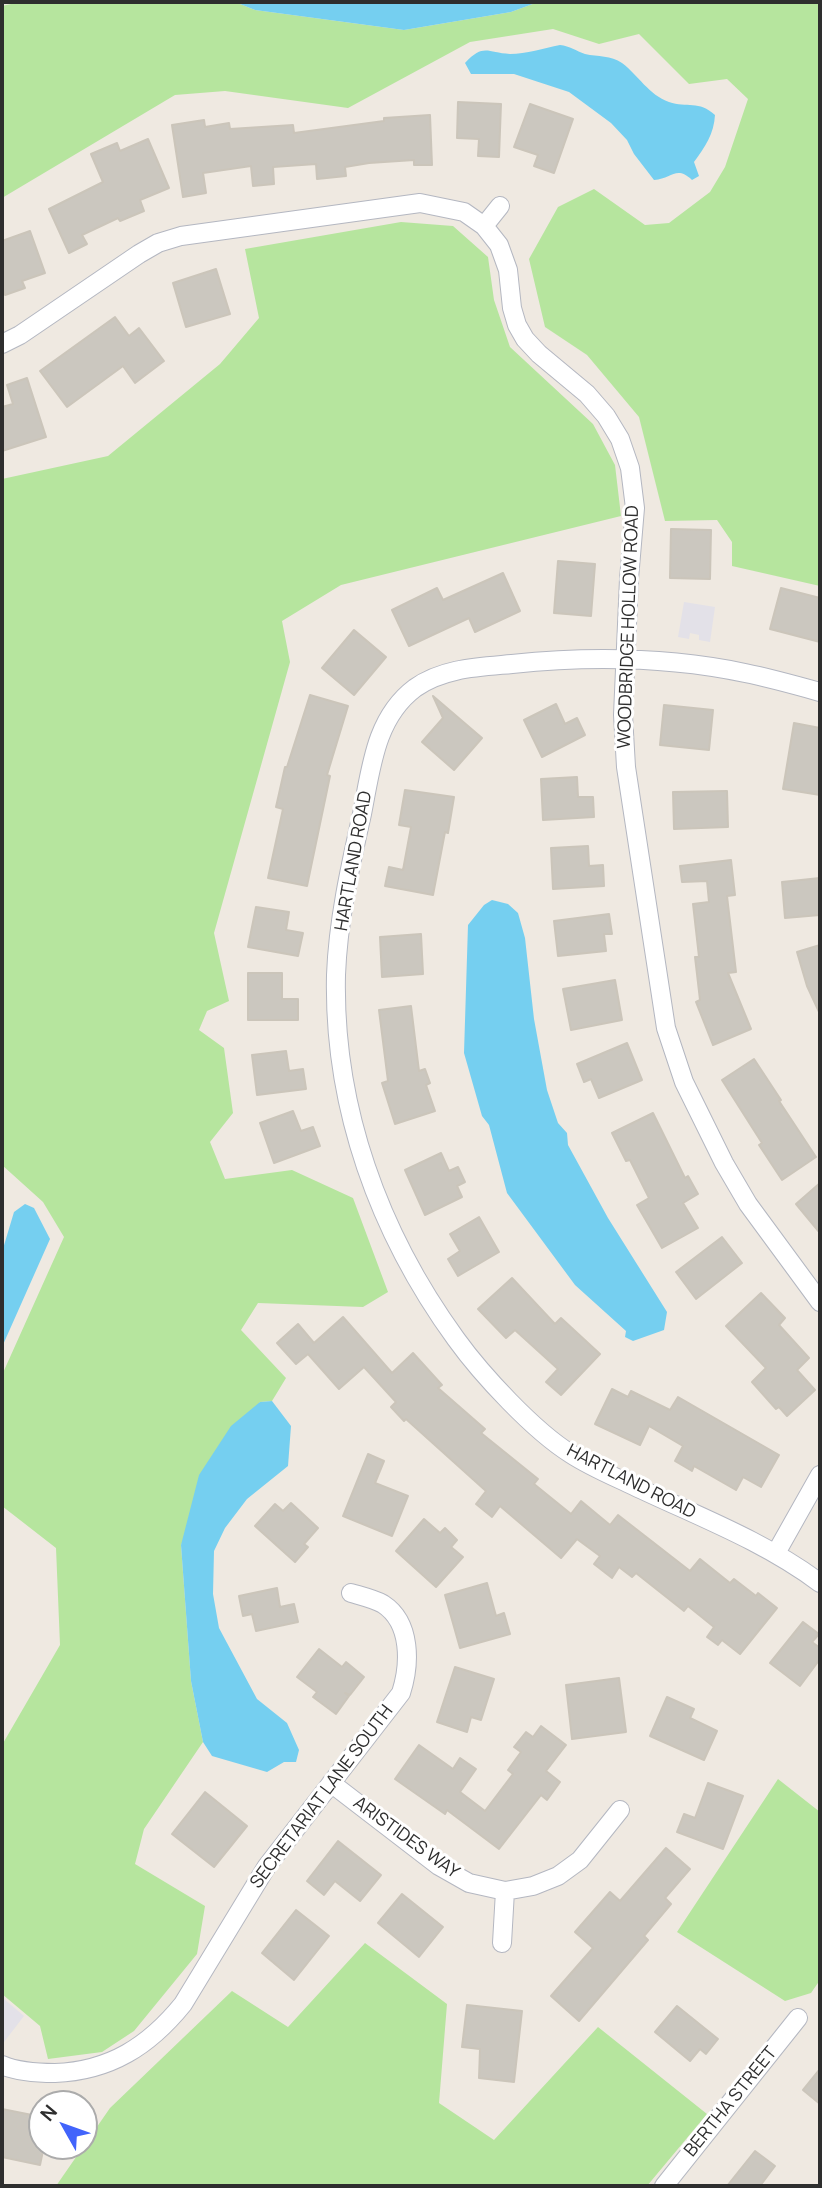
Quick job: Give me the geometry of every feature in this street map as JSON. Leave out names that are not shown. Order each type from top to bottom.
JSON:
[{"type":"street","name":"WOODBRIDGE HOLLOW ROAD","points":[[2,344],[20,335],[139,254],[158,243],[181,236],[420,203],[464,212],[484,226],[499,245],[508,270],[512,308],[525,339],[538,354],[587,394],[606,416],[620,439],[629,468],[635,508],[623,715],[626,767],[666,1028],[684,1082],[724,1163],[748,1204],[820,1302]]},
{"type":"street","points":[[484,226],[500,206]]},
{"type":"street","name":"HARTLAND ROAD","points":[[820,692],[744,673],[687,664],[558,659],[469,668],[441,674],[415,689],[392,711],[377,739],[342,907],[336,975],[339,1040],[346,1094],[361,1155],[382,1211],[411,1270],[457,1340],[500,1391],[569,1453],[776,1553],[820,1583]]},
{"type":"street","points":[[776,1553],[820,1475]]},
{"type":"street","name":"SECRETARIAT LANE SOUTH","points":[[2,2065],[40,2073],[73,2072],[108,2064],[146,2042],[183,2004],[267,1866],[401,1693],[408,1672],[407,1646],[399,1622],[383,1605],[351,1593]]},
{"type":"street","name":"ARISTIDES WAY","points":[[331,1783],[439,1866],[469,1883],[505,1891],[533,1886],[558,1876],[580,1860],[620,1810]]},
{"type":"street","points":[[502,1943],[505,1891]]},
{"type":"street","name":"BERTHA STREET","points":[[664,2186],[798,2018]]},
{"type":"shaded area","points":[[684,602],[715,607],[710,642],[699,640],[699,635],[690,633],[689,639],[678,637]]},
{"type":"shaded area","points":[[3,1998],[24,2016],[4,2042],[2,2041]]},
{"type":"green space","points":[[20,2],[235,2],[255,10],[404,30],[511,12],[538,2],[820,2],[820,586],[732,566],[732,542],[717,520],[665,521],[639,417],[587,355],[545,327],[529,259],[558,207],[594,189],[645,225],[669,223],[710,192],[725,167],[748,99],[727,79],[689,84],[639,34],[599,44],[553,29],[470,42],[348,108],[225,91],[175,95],[2,198],[2,6]]},
{"type":"green space","points":[[401,222],[453,226],[488,257],[494,300],[510,347],[593,424],[615,465],[621,516],[341,585],[282,621],[290,662],[214,933],[229,1001],[207,1011],[199,1030],[224,1048],[233,1113],[210,1142],[225,1179],[292,1170],[353,1198],[388,1292],[363,1307],[258,1303],[241,1330],[286,1378],[272,1401],[260,1402],[181,1545],[191,1681],[203,1742],[144,1829],[135,1864],[205,1906],[197,1954],[134,2031],[102,2052],[48,2059],[40,2026],[2,1994],[2,1745],[60,1645],[56,1548],[2,1506],[2,1375],[64,1237],[43,1202],[2,1165],[2,479],[108,456],[220,364],[259,318],[245,249]]},
{"type":"green space","points":[[778,1779],[820,1812],[820,1980],[811,1993],[785,2001],[677,1932]]},
{"type":"green space","points":[[365,1943],[447,2004],[439,2103],[494,2140],[598,2027],[707,2114],[647,2186],[56,2186],[74,2160],[98,2160],[98,2125],[110,2108],[232,1991],[288,2027]]},
{"type":"water","points":[[235,2],[538,2],[511,12],[404,30],[255,10]]},
{"type":"water","points":[[560,45],[585,54],[618,60],[662,99],[675,104],[704,107],[715,115],[711,134],[694,162],[699,176],[692,180],[678,173],[654,180],[627,140],[611,123],[569,92],[514,74],[471,74],[465,63],[482,51],[516,54]]},
{"type":"water","points":[[492,900],[508,904],[518,913],[525,938],[534,1019],[547,1090],[558,1123],[567,1133],[568,1145],[608,1218],[667,1312],[664,1330],[633,1341],[625,1337],[626,1331],[575,1285],[507,1193],[489,1125],[482,1116],[464,1053],[468,925],[484,905]]},
{"type":"water","points":[[25,1204],[34,1208],[50,1239],[2,1347],[2,1252],[14,1212]]},
{"type":"water","points":[[272,1401],[291,1426],[288,1466],[247,1499],[225,1528],[214,1551],[213,1594],[219,1628],[257,1699],[287,1723],[299,1750],[296,1762],[284,1762],[267,1772],[212,1756],[203,1742],[191,1681],[181,1545],[199,1475],[231,1426],[260,1402]]},
{"type":"building","points":[[458,102],[501,104],[499,157],[478,156],[479,139],[457,138]]},
{"type":"building","points":[[530,104],[573,119],[554,173],[534,166],[538,155],[514,147]]},
{"type":"building","points":[[430,115],[432,165],[414,165],[414,160],[369,163],[345,167],[346,176],[317,179],[316,164],[273,167],[274,184],[253,186],[251,166],[203,173],[206,193],[183,197],[172,125],[204,120],[205,127],[229,123],[230,129],[293,125],[294,133],[384,121],[384,118]]},
{"type":"building","points":[[148,139],[169,188],[140,200],[144,211],[120,221],[118,218],[82,235],[87,244],[69,253],[49,209],[103,182],[91,154],[117,143],[120,151]]},
{"type":"building","points":[[30,231],[45,273],[22,281],[25,288],[5,295],[2,287],[2,241]]},
{"type":"building","points":[[216,269],[230,314],[186,327],[173,283]]},
{"type":"building","points":[[115,317],[129,336],[139,328],[164,361],[135,383],[123,366],[67,407],[40,371]]},
{"type":"building","points":[[27,378],[46,437],[2,451],[2,407],[13,404],[7,385]]},
{"type":"building","points":[[671,529],[711,530],[710,579],[670,578]]},
{"type":"building","points":[[558,561],[595,564],[591,616],[554,613]]},
{"type":"building","points":[[503,573],[520,611],[475,632],[469,618],[409,646],[392,610],[437,588],[443,600]]},
{"type":"building","points":[[781,588],[820,598],[820,642],[770,629]]},
{"type":"building","points":[[354,630],[386,657],[354,695],[322,668]]},
{"type":"building","points":[[310,695],[348,706],[327,775],[330,776],[307,886],[268,878],[283,809],[276,807],[285,767]]},
{"type":"building","points":[[433,696],[482,738],[454,770],[422,742],[443,718]]},
{"type":"building","points":[[556,704],[565,724],[577,718],[585,735],[542,757],[524,720]]},
{"type":"building","points":[[664,705],[713,710],[709,750],[660,745]]},
{"type":"building","points":[[794,723],[820,728],[820,795],[783,789]]},
{"type":"building","points":[[577,777],[578,797],[593,797],[594,817],[543,820],[541,779]]},
{"type":"building","points":[[405,790],[454,797],[433,895],[385,886],[389,867],[403,870],[411,827],[399,825]]},
{"type":"building","points":[[727,791],[728,827],[674,829],[673,792]]},
{"type":"building","points":[[588,846],[589,866],[603,865],[604,886],[553,889],[551,848]]},
{"type":"building","points":[[731,860],[735,895],[727,896],[736,972],[728,973],[751,1029],[713,1045],[696,1002],[700,1000],[695,957],[699,957],[693,904],[709,902],[707,881],[682,882],[680,866]]},
{"type":"building","points":[[820,878],[820,915],[785,918],[782,882]]},
{"type":"building","points":[[256,907],[289,912],[286,930],[303,933],[298,956],[248,947]]},
{"type":"building","points":[[609,914],[612,934],[604,934],[606,951],[558,956],[554,921]]},
{"type":"building","points":[[421,934],[423,974],[382,977],[380,937]]},
{"type":"building","points":[[820,945],[820,1014],[807,986],[797,952]]},
{"type":"building","points":[[248,973],[282,973],[282,999],[298,999],[298,1020],[248,1020]]},
{"type":"building","points":[[615,980],[622,1020],[571,1030],[563,989]]},
{"type":"building","points":[[411,1006],[419,1071],[425,1069],[430,1083],[426,1085],[435,1111],[395,1124],[382,1083],[388,1081],[379,1010]]},
{"type":"building","points":[[627,1043],[642,1080],[599,1098],[591,1079],[584,1082],[577,1064]]},
{"type":"building","points":[[286,1051],[289,1071],[303,1069],[306,1089],[257,1095],[252,1055]]},
{"type":"building","points":[[754,1059],[816,1157],[782,1180],[722,1080]]},
{"type":"building","points":[[293,1111],[301,1131],[313,1127],[320,1146],[274,1163],[260,1123]]},
{"type":"building","points":[[653,1113],[685,1178],[688,1176],[698,1194],[683,1203],[698,1228],[662,1248],[637,1205],[649,1198],[630,1160],[626,1161],[612,1133]]},
{"type":"building","points":[[441,1153],[449,1171],[458,1167],[465,1182],[457,1186],[462,1197],[425,1215],[405,1170]]},
{"type":"building","points":[[820,1183],[820,1233],[796,1204]]},
{"type":"building","points":[[479,1217],[499,1252],[458,1276],[448,1259],[460,1251],[450,1234]]},
{"type":"building","points":[[722,1237],[742,1263],[696,1299],[676,1272]]},
{"type":"building","points":[[512,1278],[555,1324],[561,1318],[600,1354],[561,1395],[546,1382],[558,1369],[515,1330],[506,1338],[478,1309]]},
{"type":"building","points":[[761,1293],[785,1318],[779,1325],[809,1358],[797,1370],[815,1390],[787,1416],[779,1407],[776,1409],[752,1382],[766,1368],[726,1326]]},
{"type":"building","points":[[343,1317],[392,1373],[413,1353],[442,1385],[438,1388],[485,1429],[481,1433],[538,1479],[534,1484],[571,1514],[581,1501],[610,1525],[618,1515],[690,1571],[700,1559],[730,1583],[734,1579],[777,1608],[740,1654],[722,1640],[718,1645],[707,1637],[714,1627],[688,1606],[684,1611],[636,1573],[632,1577],[619,1567],[612,1578],[594,1564],[600,1556],[577,1539],[561,1558],[500,1506],[492,1517],[476,1504],[486,1491],[406,1419],[404,1421],[391,1407],[396,1402],[364,1367],[339,1389],[308,1354],[296,1364],[277,1343],[298,1324],[314,1343]]},
{"type":"building","points":[[612,1389],[628,1397],[631,1391],[670,1410],[678,1397],[779,1455],[761,1487],[743,1477],[736,1490],[694,1466],[692,1471],[675,1461],[683,1446],[649,1426],[640,1445],[595,1424]]},
{"type":"building","points":[[368,1454],[384,1461],[375,1483],[408,1496],[392,1536],[343,1516]]},
{"type":"building","points":[[291,1503],[318,1528],[304,1544],[308,1547],[295,1562],[255,1526],[275,1504],[283,1511]]},
{"type":"building","points":[[424,1519],[440,1533],[445,1528],[457,1540],[451,1547],[463,1557],[436,1587],[396,1551]]},
{"type":"building","points":[[487,1583],[496,1616],[504,1613],[510,1634],[460,1648],[445,1595]]},
{"type":"building","points":[[277,1588],[280,1607],[294,1604],[298,1622],[256,1631],[252,1614],[243,1616],[239,1596]]},
{"type":"building","points":[[803,1622],[819,1634],[812,1642],[820,1648],[820,1659],[800,1686],[770,1663]]},
{"type":"building","points":[[319,1649],[342,1667],[346,1662],[364,1677],[350,1695],[345,1693],[349,1696],[336,1714],[313,1697],[317,1692],[297,1677]]},
{"type":"building","points":[[455,1667],[494,1679],[481,1720],[471,1717],[467,1732],[437,1722]]},
{"type":"building","points":[[619,1678],[626,1732],[572,1739],[566,1685]]},
{"type":"building","points":[[667,1697],[694,1709],[690,1718],[717,1731],[704,1760],[650,1736]]},
{"type":"building","points":[[541,1726],[566,1745],[546,1771],[560,1782],[547,1800],[541,1795],[499,1849],[447,1810],[445,1814],[395,1779],[419,1745],[453,1769],[460,1758],[476,1769],[460,1792],[485,1811],[513,1774],[508,1770],[521,1752],[514,1747],[526,1732],[533,1737]]},
{"type":"building","points":[[708,1783],[743,1796],[723,1849],[677,1832],[684,1814],[695,1818]]},
{"type":"building","points":[[205,1792],[247,1826],[214,1867],[172,1834]]},
{"type":"building","points":[[338,1841],[381,1875],[360,1901],[335,1881],[324,1895],[307,1881]]},
{"type":"building","points":[[666,1848],[690,1869],[665,1898],[671,1904],[644,1936],[648,1940],[579,2021],[551,1996],[593,1948],[575,1932],[610,1892],[620,1901]]},
{"type":"building","points":[[402,1894],[443,1927],[419,1957],[378,1923]]},
{"type":"building","points":[[296,1910],[329,1936],[294,1980],[262,1953]]},
{"type":"building","points":[[467,2005],[522,2011],[514,2082],[479,2078],[480,2049],[462,2047]]},
{"type":"building","points":[[677,2006],[718,2039],[706,2054],[700,2049],[690,2061],[655,2032]]},
{"type":"building","points":[[820,2069],[820,2104],[803,2090]]},
{"type":"building","points":[[2,2109],[28,2114],[28,2160],[41,2160],[40,2165],[2,2157]]},
{"type":"building","points":[[755,2151],[775,2166],[760,2186],[727,2186]]}]
